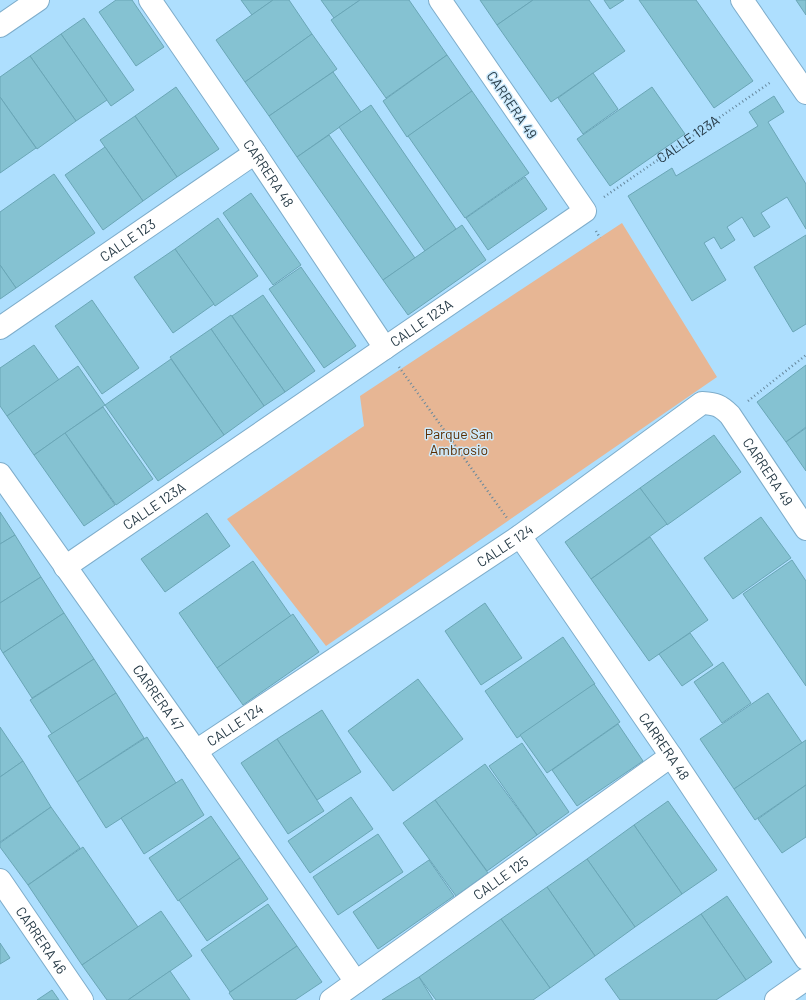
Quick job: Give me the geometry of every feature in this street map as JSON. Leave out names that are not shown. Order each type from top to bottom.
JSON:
[{"type":"street","points":[[0,26],[38,0]]},
{"type":"street","name":"CARRERA 48","points":[[150,0],[255,153],[385,348]]},
{"type":"street","name":"CARRERA 49","points":[[440,0],[585,211]]},
{"type":"street","points":[[742,0],[806,93]]},
{"type":"street","name":"CALLE 123","points":[[0,328],[255,153]]},
{"type":"street","name":"CALLE 123A","points":[[66,567],[585,211]]},
{"type":"street","name":"CALLE 124","points":[[196,751],[520,536],[702,404],[715,404],[723,408],[730,415]]},
{"type":"street","name":"CARRERA 49","points":[[730,415],[806,529]]},
{"type":"street","name":"CARRERA 47","points":[[0,474],[196,751],[356,982]]},
{"type":"street","name":"CARRERA 48","points":[[520,536],[671,756],[806,959]]},
{"type":"street","name":"CALLE 125","points":[[331,1000],[671,756]]},
{"type":"street","name":"CARRERA 46","points":[[0,880],[82,1000]]},
{"type":"street","points":[[776,1000],[806,979]]},
{"type":"path","name":"CALLE 123A","points":[[585,211],[776,79]]},
{"type":"path","points":[[385,348],[520,536]]},
{"type":"path","points":[[730,415],[806,355]]},
{"type":"green space","name":"Parque San Ambrosio","points":[[622,223],[717,377],[326,646],[227,519],[364,426],[360,396]]},
{"type":"building","points":[[116,0],[132,0],[164,47],[136,66],[99,12]]},
{"type":"building","points":[[241,0],[273,0],[252,15]]},
{"type":"building","points":[[273,0],[289,0],[312,34],[245,82],[216,40]]},
{"type":"building","points":[[321,0],[360,0],[334,18]]},
{"type":"building","points":[[360,0],[409,0],[447,55],[386,98],[331,20]]},
{"type":"building","points":[[480,0],[533,0],[497,25]]},
{"type":"building","points":[[533,0],[589,0],[625,51],[551,102],[497,25]]},
{"type":"building","points":[[604,0],[624,0],[610,9]]},
{"type":"building","points":[[639,0],[696,0],[753,81],[714,108]]},
{"type":"building","points":[[796,0],[806,0],[806,15]]},
{"type":"building","points":[[84,18],[134,90],[111,106],[61,34]]},
{"type":"building","points":[[61,34],[107,100],[76,121],[30,56]]},
{"type":"building","points":[[312,34],[337,69],[269,116],[245,82]]},
{"type":"building","points":[[447,55],[472,91],[407,137],[383,101]]},
{"type":"building","points":[[30,56],[76,121],[37,149],[0,97],[0,77]]},
{"type":"building","points":[[333,72],[361,112],[297,157],[269,116]]},
{"type":"building","points":[[593,73],[618,109],[583,134],[558,98]]},
{"type":"building","points":[[176,87],[219,149],[177,177],[135,116]]},
{"type":"building","points":[[652,87],[685,134],[610,186],[577,139]]},
{"type":"building","points":[[472,91],[529,173],[465,218],[408,136]]},
{"type":"building","points":[[774,96],[784,112],[768,122],[806,184],[806,229],[787,197],[761,213],[770,227],[754,237],[742,217],[727,227],[735,240],[721,249],[714,237],[704,243],[726,280],[692,301],[628,196],[672,168],[676,176],[758,126],[749,112]]},
{"type":"building","points":[[0,97],[36,148],[0,173]]},
{"type":"building","points":[[371,105],[456,229],[425,251],[339,127]]},
{"type":"building","points":[[135,116],[177,177],[143,201],[100,140]]},
{"type":"building","points":[[329,135],[415,258],[383,280],[297,157]]},
{"type":"building","points":[[105,147],[143,201],[103,230],[65,175]]},
{"type":"building","points":[[54,174],[95,233],[16,288],[0,265],[0,212]]},
{"type":"building","points":[[525,177],[547,209],[488,250],[466,218]]},
{"type":"building","points":[[251,193],[301,265],[273,285],[223,213]]},
{"type":"building","points":[[218,218],[258,276],[215,306],[175,249]]},
{"type":"building","points":[[462,225],[486,260],[408,315],[383,280]]},
{"type":"building","points":[[806,235],[806,324],[793,332],[754,267]]},
{"type":"building","points":[[175,249],[214,304],[173,333],[134,277]]},
{"type":"building","points":[[0,265],[16,288],[0,299]]},
{"type":"building","points":[[301,267],[356,346],[324,368],[269,289]]},
{"type":"building","points":[[263,295],[315,371],[285,392],[232,316]]},
{"type":"building","points":[[92,300],[139,368],[102,394],[55,326]]},
{"type":"building","points":[[231,315],[285,392],[264,406],[211,329]]},
{"type":"building","points":[[211,329],[264,406],[224,435],[170,357]]},
{"type":"building","points":[[34,345],[59,380],[7,416],[0,406],[0,368]]},
{"type":"building","points":[[171,359],[224,435],[158,481],[105,405]]},
{"type":"building","points":[[806,365],[806,427],[786,442],[757,402]]},
{"type":"building","points":[[78,366],[105,405],[34,455],[7,416]]},
{"type":"building","points":[[103,407],[153,479],[116,505],[65,433]]},
{"type":"building","points":[[806,428],[806,471],[786,442]]},
{"type":"building","points":[[65,433],[115,505],[84,526],[34,455]]},
{"type":"building","points":[[714,435],[741,472],[667,525],[640,488]]},
{"type":"building","points":[[640,488],[667,524],[591,579],[565,542]]},
{"type":"building","points":[[0,512],[15,535],[0,544]]},
{"type":"building","points":[[207,513],[230,546],[165,592],[141,559]]},
{"type":"building","points":[[761,517],[791,558],[733,599],[704,558]]},
{"type":"building","points":[[15,535],[41,577],[0,603],[0,544]]},
{"type":"building","points":[[650,537],[708,620],[649,661],[591,579]]},
{"type":"building","points":[[792,560],[806,581],[806,686],[743,594]]},
{"type":"building","points":[[253,561],[291,616],[217,668],[179,613]]},
{"type":"building","points":[[41,577],[64,613],[3,653],[0,648],[0,603]]},
{"type":"building","points":[[485,603],[522,658],[481,685],[445,631]]},
{"type":"building","points":[[64,613],[94,659],[32,698],[3,653]]},
{"type":"building","points":[[293,614],[319,652],[243,705],[217,668]]},
{"type":"building","points":[[690,633],[713,665],[682,686],[659,654]]},
{"type":"building","points":[[563,637],[595,684],[517,738],[485,691]]},
{"type":"building","points":[[94,659],[116,693],[52,734],[30,700]]},
{"type":"building","points":[[723,662],[751,703],[722,723],[694,682]]},
{"type":"building","points":[[418,679],[463,739],[393,791],[348,731]]},
{"type":"building","points":[[594,684],[620,722],[547,773],[520,735]]},
{"type":"building","points":[[116,693],[144,738],[77,782],[48,736]]},
{"type":"building","points":[[768,693],[802,743],[734,789],[700,739]]},
{"type":"building","points":[[322,710],[361,772],[317,800],[277,739]]},
{"type":"building","points":[[618,724],[643,761],[577,806],[552,770]]},
{"type":"building","points":[[0,727],[23,761],[0,777]]},
{"type":"building","points":[[147,737],[176,783],[106,828],[77,782]]},
{"type":"building","points":[[277,739],[324,811],[288,834],[241,763]]},
{"type":"building","points":[[806,740],[806,785],[755,820],[734,789]]},
{"type":"building","points":[[522,743],[569,812],[537,835],[489,766]]},
{"type":"building","points":[[23,761],[51,807],[0,842],[0,777]]},
{"type":"building","points":[[485,764],[537,835],[487,871],[435,800]]},
{"type":"building","points":[[182,779],[204,815],[144,854],[121,818]]},
{"type":"building","points":[[806,785],[806,837],[782,853],[758,819]]},
{"type":"building","points":[[351,797],[373,829],[310,873],[288,841]]},
{"type":"building","points":[[435,800],[488,873],[456,896],[403,823]]},
{"type":"building","points":[[668,801],[717,870],[682,894],[634,825]]},
{"type":"building","points":[[51,807],[80,848],[28,885],[0,847],[0,843]]},
{"type":"building","points":[[211,816],[240,858],[178,901],[149,858]]},
{"type":"building","points":[[634,825],[682,894],[635,927],[587,859]]},
{"type":"building","points":[[378,834],[403,872],[338,915],[313,877]]},
{"type":"building","points":[[83,847],[138,927],[82,965],[28,885]]},
{"type":"building","points":[[240,858],[268,899],[207,941],[179,900]]},
{"type":"building","points":[[587,859],[635,927],[595,956],[547,887]]},
{"type":"building","points":[[429,860],[454,896],[378,949],[353,912]]},
{"type":"building","points":[[547,887],[595,956],[550,988],[501,919]]},
{"type":"building","points":[[727,896],[772,962],[746,980],[701,914]]},
{"type":"building","points":[[268,904],[297,946],[230,992],[201,950]]},
{"type":"building","points":[[161,911],[192,956],[128,1000],[107,1000],[82,965]]},
{"type":"building","points":[[701,914],[746,980],[716,1000],[620,1000],[605,979]]},
{"type":"building","points":[[501,919],[550,988],[533,1000],[436,1000],[419,977]]},
{"type":"building","points":[[0,943],[10,958],[0,964]]},
{"type":"building","points":[[297,946],[322,982],[295,1000],[234,1000],[229,993]]},
{"type":"building","points":[[170,971],[190,1000],[128,1000]]},
{"type":"building","points":[[419,977],[433,1000],[382,1000]]},
{"type":"building","points":[[52,990],[59,1000],[37,1000]]}]
